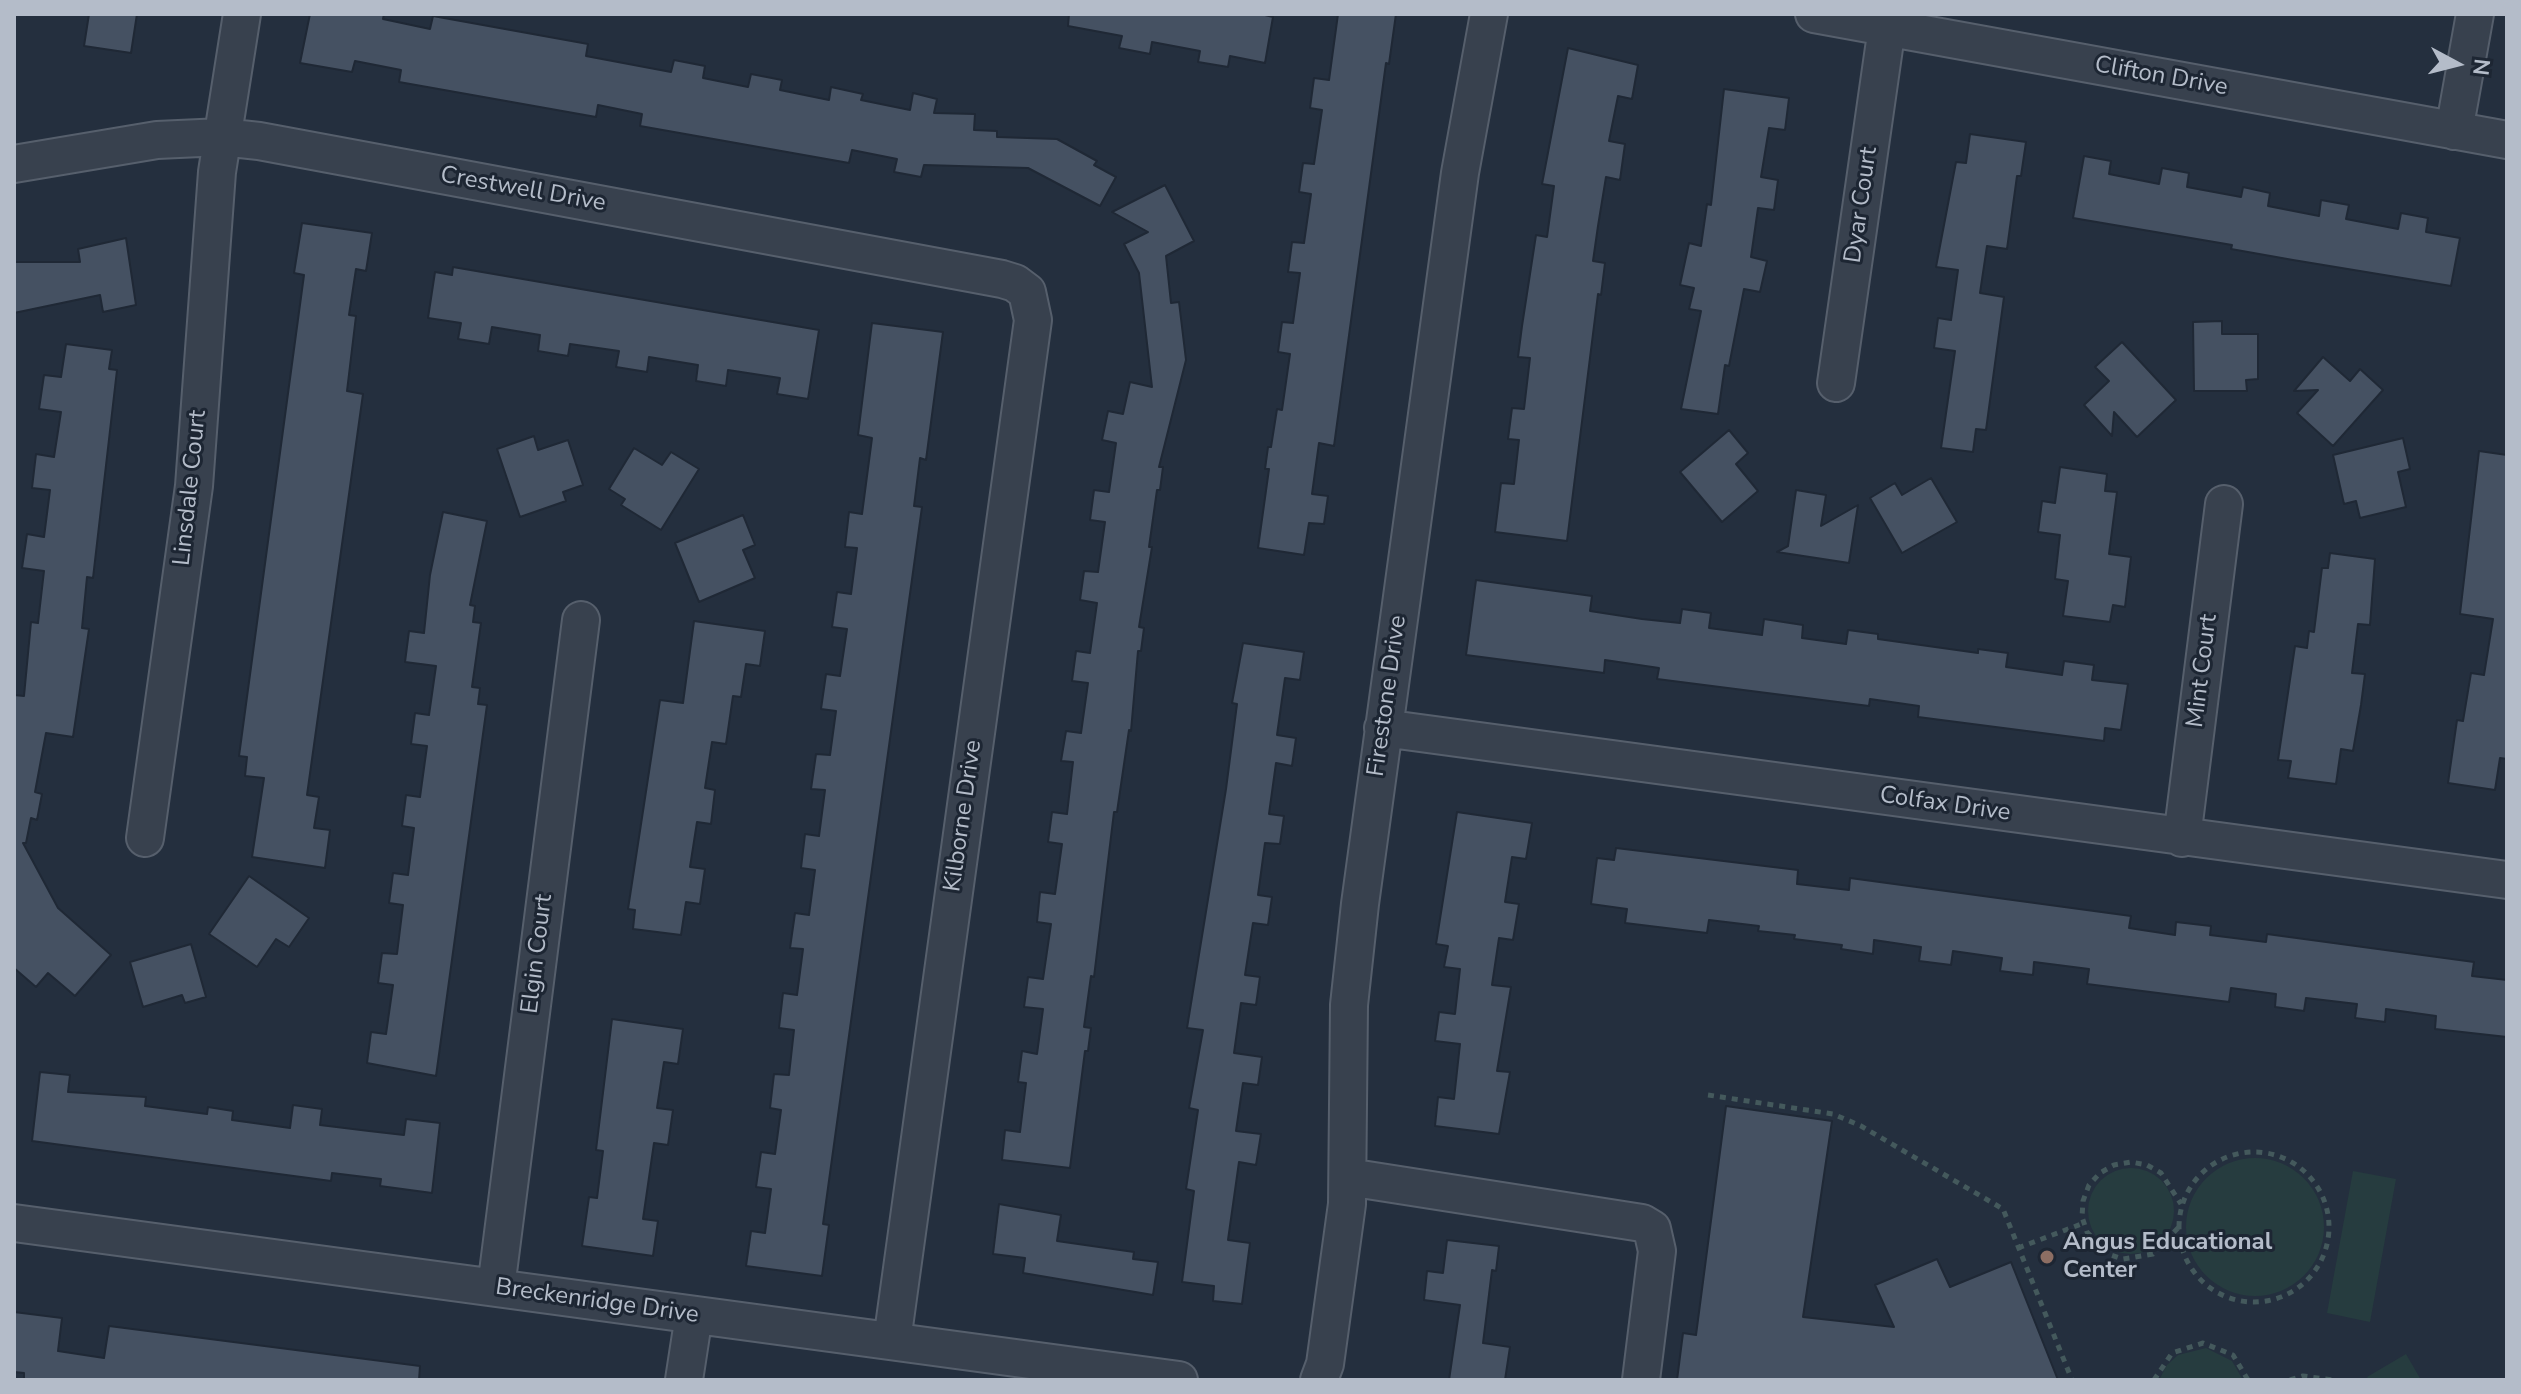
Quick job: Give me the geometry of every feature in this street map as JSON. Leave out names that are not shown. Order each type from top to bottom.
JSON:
[{"type":"street","points":[[222,137],[242,14]]},
{"type":"street","name":"Firestone Drive","points":[[1319,1380],[1325,1364],[1337,1282],[1348,1177],[1352,970],[1460,173],[1489,14]]},
{"type":"street","name":"Clifton Drive","points":[[1814,14],[2507,140]]},
{"type":"street","points":[[2454,131],[2475,14]]},
{"type":"street","name":"Dyar Court","points":[[1836,383],[1887,27]]},
{"type":"street","name":"Crestwell Drive","points":[[14,164],[157,140],[222,137],[986,276],[1015,283],[1027,292]]},
{"type":"street","name":"Linsdale Court","points":[[145,838],[194,486],[222,137]]},
{"type":"street","name":"Kilborne Drive","points":[[892,1341],[1033,320],[1027,292]]},
{"type":"street","name":"Mint Court","points":[[2182,838],[2224,504]]},
{"type":"street","name":"Elgin Court","points":[[496,1288],[581,620]]},
{"type":"street","name":"Colfax Drive","points":[[1383,728],[2507,880]]},
{"type":"street","points":[[1348,1177],[1642,1223],[1652,1229],[1657,1251],[1641,1380]]},
{"type":"street","name":"Breckenridge Drive","points":[[14,1223],[1179,1380]]},
{"type":"street","points":[[684,1380],[694,1315]]},
{"type":"path","points":[[1708,1095],[1833,1114],[1861,1126],[2003,1209],[2072,1380]]},
{"type":"path","points":[[2242,1152],[2266,1152],[2289,1159],[2308,1173],[2322,1193],[2329,1216],[2329,1241],[2319,1265],[2303,1285],[2281,1298],[2255,1303],[2230,1299],[2207,1286],[2190,1267],[2178,1227],[2181,1205],[2200,1174],[2219,1160],[2242,1152]]},
{"type":"path","points":[[2178,1227],[2153,1254],[2123,1259],[2096,1245],[2084,1223],[2083,1201],[2089,1185],[2114,1165],[2147,1165],[2161,1173],[2181,1205]]},
{"type":"path","points":[[2018,1248],[2084,1223]]},
{"type":"path","points":[[2154,1380],[2172,1353],[2203,1343],[2233,1355],[2248,1380]]},
{"type":"path","points":[[2290,1380],[2303,1376],[2333,1380]]},
{"type":"green space","points":[[2255,1158],[2282,1163],[2304,1178],[2319,1200],[2324,1227],[2319,1254],[2304,1276],[2282,1291],[2255,1296],[2228,1291],[2206,1276],[2191,1254],[2186,1227],[2191,1200],[2206,1178],[2228,1163]]},
{"type":"green space","points":[[2131,1168],[2155,1175],[2167,1187],[2174,1211],[2167,1235],[2155,1247],[2131,1254],[2107,1247],[2095,1235],[2088,1211],[2095,1187],[2107,1175]]},
{"type":"green space","points":[[2353,1171],[2396,1179],[2370,1322],[2327,1313]]},
{"type":"green space","points":[[2206,1348],[2232,1361],[2243,1380],[2159,1380],[2167,1365],[2178,1355]]},
{"type":"green space","points":[[2406,1354],[2421,1380],[2369,1380],[2367,1377]]},
{"type":"building","points":[[89,14],[137,14],[131,53],[84,46]]},
{"type":"building","points":[[310,14],[384,14],[383,19],[430,29],[433,16],[588,44],[586,56],[671,72],[674,60],[705,66],[703,78],[748,87],[751,74],[782,80],[780,90],[829,100],[831,87],[863,94],[861,100],[910,110],[913,93],[937,99],[934,113],[975,114],[974,130],[997,131],[997,137],[1057,139],[1097,161],[1094,165],[1116,177],[1100,206],[1028,168],[924,165],[921,177],[894,172],[897,159],[852,150],[849,163],[640,126],[642,114],[598,105],[596,117],[399,82],[401,70],[355,61],[352,72],[300,63]]},
{"type":"building","points":[[1069,14],[1261,14],[1273,17],[1265,63],[1230,56],[1228,67],[1198,62],[1200,51],[1152,42],[1150,54],[1119,48],[1122,36],[1068,26]]},
{"type":"building","points":[[1338,14],[1396,14],[1389,64],[1386,63],[1334,446],[1319,443],[1312,494],[1328,496],[1324,524],[1309,523],[1304,555],[1258,548],[1269,469],[1265,469],[1268,447],[1271,447],[1277,409],[1282,410],[1290,354],[1278,352],[1282,322],[1293,323],[1300,273],[1288,272],[1292,242],[1304,243],[1311,194],[1299,192],[1303,163],[1314,164],[1322,110],[1310,108],[1314,78],[1329,80]]},
{"type":"building","points":[[1568,48],[1638,65],[1632,99],[1618,96],[1609,141],[1625,144],[1620,180],[1606,177],[1598,226],[1593,261],[1605,263],[1601,295],[1598,294],[1567,541],[1495,532],[1501,483],[1514,484],[1519,440],[1508,439],[1512,408],[1524,409],[1530,358],[1518,357],[1536,235],[1547,237],[1554,186],[1542,184]]},
{"type":"building","points":[[1724,89],[1789,98],[1785,130],[1769,128],[1761,177],[1778,180],[1774,210],[1758,208],[1751,257],[1767,261],[1760,292],[1744,289],[1729,366],[1725,365],[1718,414],[1681,409],[1701,311],[1689,309],[1694,288],[1680,285],[1689,243],[1701,246],[1707,204],[1711,205]]},
{"type":"building","points":[[1970,134],[2026,142],[2021,176],[2017,176],[2007,249],[1987,246],[1980,293],[2004,297],[1986,430],[1976,429],[1973,452],[1941,448],[1955,351],[1934,348],[1938,318],[1951,320],[1958,270],[1936,267],[1956,162],[1966,163]]},
{"type":"building","points":[[2084,156],[2111,161],[2109,174],[2159,184],[2162,168],[2189,173],[2187,187],[2241,197],[2243,187],[2270,193],[2268,206],[2319,216],[2321,200],[2349,205],[2346,219],[2398,229],[2401,213],[2428,218],[2426,232],[2460,238],[2451,286],[2231,249],[2232,245],[2073,218]]},
{"type":"building","points":[[1165,185],[1194,241],[1166,256],[1171,303],[1179,302],[1186,360],[1159,467],[1163,467],[1160,490],[1157,490],[1149,547],[1152,547],[1139,627],[1144,628],[1141,651],[1138,651],[1131,731],[1117,812],[1114,812],[1094,977],[1091,976],[1084,1027],[1091,1028],[1088,1051],[1085,1051],[1070,1168],[1002,1160],[1005,1130],[1020,1132],[1026,1083],[1018,1082],[1022,1051],[1037,1054],[1043,1009],[1024,1007],[1028,977],[1043,979],[1051,924],[1037,922],[1040,892],[1055,894],[1062,844],[1048,842],[1052,812],[1067,814],[1073,762],[1061,761],[1066,731],[1081,733],[1088,683],[1072,681],[1076,651],[1090,653],[1097,603],[1080,600],[1084,571],[1098,572],[1105,522],[1090,520],[1094,490],[1109,492],[1116,443],[1102,440],[1108,411],[1123,414],[1130,382],[1152,387],[1139,273],[1124,244],[1148,232],[1112,212]]},
{"type":"building","points":[[302,223],[372,233],[366,271],[356,269],[349,315],[356,316],[347,391],[363,394],[307,795],[319,797],[314,828],[330,830],[325,868],[252,857],[264,778],[245,776],[247,757],[239,756],[304,275],[294,273]]},
{"type":"building","points":[[126,238],[136,305],[103,312],[100,295],[14,313],[14,262],[80,262],[78,249]]},
{"type":"building","points":[[453,267],[819,330],[808,399],[777,394],[780,378],[728,370],[726,386],[696,381],[698,365],[649,357],[647,372],[616,367],[619,351],[570,344],[568,356],[538,351],[540,335],[492,327],[489,344],[458,339],[461,323],[428,318],[435,272],[452,275]]},
{"type":"building","points":[[2222,321],[2222,334],[2258,334],[2258,379],[2246,380],[2247,391],[2194,391],[2193,322]]},
{"type":"building","points":[[872,323],[943,332],[926,460],[920,458],[914,506],[922,507],[823,1224],[829,1225],[822,1276],[746,1266],[751,1231],[765,1233],[771,1189],[756,1187],[761,1152],[775,1154],[781,1110],[770,1108],[774,1074],[789,1075],[794,1030],[779,1028],[783,993],[797,995],[803,949],[790,948],[795,913],[809,915],[815,870],[801,868],[805,834],[819,836],[825,790],[811,789],[816,754],[830,755],[836,711],[821,709],[826,674],[840,676],[847,629],[832,627],[837,592],[851,594],[857,548],[845,547],[849,512],[862,514],[872,438],[858,435]]},
{"type":"building","points":[[2122,342],[2176,400],[2137,437],[2114,412],[2112,436],[2084,405],[2109,381],[2095,367]]},
{"type":"building","points":[[66,344],[112,350],[109,369],[117,370],[93,578],[87,577],[82,628],[89,629],[73,737],[46,733],[35,792],[42,794],[37,820],[31,818],[26,843],[23,843],[58,908],[111,955],[75,996],[48,973],[36,987],[14,968],[14,695],[24,696],[31,622],[38,623],[44,571],[22,568],[27,534],[44,537],[50,490],[32,488],[36,454],[54,457],[61,412],[39,409],[44,375],[61,377]]},
{"type":"building","points":[[2323,357],[2350,381],[2360,369],[2383,390],[2333,446],[2297,413],[2318,390],[2294,391]]},
{"type":"building","points":[[1729,430],[1748,453],[1736,464],[1758,491],[1722,522],[1680,472]]},
{"type":"building","points":[[534,436],[538,450],[568,440],[583,485],[563,492],[566,501],[520,517],[497,449]]},
{"type":"building","points":[[2403,438],[2410,469],[2398,472],[2406,507],[2360,518],[2356,501],[2344,504],[2333,455]]},
{"type":"building","points":[[634,448],[662,465],[671,452],[699,469],[661,530],[621,505],[625,499],[609,489]]},
{"type":"building","points":[[2479,451],[2507,455],[2507,759],[2500,758],[2495,790],[2448,783],[2457,720],[2463,721],[2471,673],[2484,675],[2493,619],[2460,614]]},
{"type":"building","points":[[2060,467],[2107,474],[2105,491],[2117,492],[2109,554],[2131,557],[2125,607],[2113,605],[2110,622],[2063,616],[2068,581],[2055,579],[2060,535],[2038,532],[2042,501],[2055,503]]},
{"type":"building","points":[[1931,478],[1957,522],[1902,553],[1870,498],[1895,483],[1902,495]]},
{"type":"building","points":[[1796,490],[1826,495],[1821,526],[1858,505],[1849,563],[1777,552],[1788,546]]},
{"type":"building","points":[[443,512],[487,521],[470,605],[475,606],[473,622],[481,623],[472,687],[480,688],[478,704],[487,705],[436,1076],[367,1063],[371,1032],[386,1034],[393,985],[378,983],[382,953],[397,954],[403,905],[389,903],[393,873],[408,875],[414,828],[402,826],[406,795],[420,797],[427,746],[411,744],[415,713],[429,715],[436,666],[405,662],[409,631],[424,633],[430,575]]},
{"type":"building","points":[[743,515],[755,545],[743,550],[755,578],[699,602],[675,543]]},
{"type":"building","points":[[2330,553],[2375,559],[2370,625],[2358,624],[2352,673],[2365,674],[2361,705],[2353,751],[2341,749],[2336,784],[2288,778],[2291,761],[2278,760],[2295,646],[2307,648],[2309,631],[2314,632],[2322,568],[2328,568]]},
{"type":"building","points":[[1476,580],[1592,596],[1590,611],[1642,619],[1680,623],[1682,609],[1711,613],[1709,628],[1762,635],[1764,619],[1803,625],[1802,638],[1846,644],[1848,630],[1878,634],[1878,639],[1978,653],[1978,649],[2008,653],[2006,667],[2062,675],[2064,661],[2094,665],[2092,680],[2128,684],[2121,730],[2105,728],[2104,741],[1918,717],[1919,706],[1870,699],[1869,706],[1657,679],[1659,668],[1605,660],[1604,673],[1466,655]]},
{"type":"building","points":[[694,621],[765,631],[760,666],[746,664],[741,697],[733,696],[726,744],[712,742],[705,788],[715,790],[711,824],[697,822],[690,867],[705,869],[700,904],[686,902],[681,935],[633,929],[635,910],[628,909],[660,700],[683,703]]},
{"type":"building","points":[[1243,643],[1304,652],[1300,680],[1285,678],[1277,735],[1296,738],[1292,766],[1276,763],[1269,814],[1284,816],[1280,844],[1265,843],[1258,895],[1272,897],[1268,925],[1253,923],[1245,975],[1260,977],[1256,1005],[1241,1003],[1234,1053],[1262,1057],[1258,1085],[1243,1083],[1236,1131],[1261,1134],[1256,1165],[1239,1162],[1228,1240],[1250,1243],[1242,1304],[1213,1301],[1214,1286],[1182,1282],[1194,1191],[1186,1189],[1198,1110],[1189,1108],[1203,1030],[1187,1028],[1226,789],[1237,704],[1232,703]]},
{"type":"building","points":[[1457,812],[1532,823],[1526,859],[1512,857],[1505,902],[1519,904],[1513,940],[1499,938],[1492,985],[1511,987],[1497,1071],[1510,1072],[1499,1134],[1435,1126],[1438,1097],[1454,1099],[1460,1044],[1435,1041],[1439,1012],[1455,1014],[1460,969],[1444,967],[1448,946],[1436,944]]},
{"type":"building","points":[[1616,848],[1798,870],[1797,884],[1849,890],[1850,878],[2131,916],[2129,928],[2175,935],[2176,922],[2211,926],[2210,935],[2266,942],[2267,934],[2474,962],[2472,976],[2507,980],[2507,1037],[2435,1029],[2436,1016],[2386,1009],[2385,1022],[2355,1018],[2357,1004],[2306,998],[2304,1011],[2275,1007],[2276,994],[2231,988],[2229,1002],[2087,984],[2089,969],[2034,962],[2033,975],[2000,971],[2002,958],[1953,951],[1951,965],[1919,961],[1921,947],[1874,940],[1873,954],[1841,949],[1842,945],[1794,939],[1795,935],[1758,931],[1759,926],[1709,920],[1707,933],[1625,923],[1627,909],[1591,904],[1597,858],[1614,860]]},
{"type":"building","points":[[249,876],[309,918],[289,947],[276,939],[257,967],[209,934]]},
{"type":"building","points":[[191,944],[206,997],[185,1003],[182,995],[143,1007],[130,962]]},
{"type":"building","points":[[612,1019],[683,1029],[678,1064],[664,1062],[657,1108],[673,1110],[668,1145],[654,1143],[643,1219],[658,1221],[653,1256],[582,1246],[589,1197],[597,1198],[603,1151],[596,1150]]},
{"type":"building","points":[[40,1072],[70,1075],[68,1092],[146,1097],[145,1106],[207,1114],[208,1107],[233,1111],[232,1120],[290,1128],[293,1105],[322,1109],[320,1125],[369,1131],[404,1135],[406,1119],[440,1123],[432,1193],[380,1186],[381,1179],[332,1173],[331,1181],[32,1141]]},
{"type":"building","name":"Angus Educational Center","points":[[1726,1106],[1832,1121],[1803,1317],[1894,1327],[1875,1285],[1937,1259],[1950,1287],[2011,1262],[2058,1380],[1677,1380],[1683,1333],[1696,1335]]},
{"type":"building","points":[[999,1204],[1061,1215],[1057,1241],[1134,1252],[1133,1259],[1158,1262],[1153,1295],[1023,1273],[1025,1258],[993,1254]]},
{"type":"building","points":[[1447,1240],[1499,1246],[1496,1271],[1492,1270],[1483,1343],[1510,1347],[1505,1380],[1449,1380],[1460,1305],[1424,1300],[1427,1271],[1443,1273]]},
{"type":"building","points":[[14,1312],[62,1318],[58,1351],[104,1358],[109,1326],[420,1366],[419,1380],[24,1380],[24,1373],[14,1372]]},
{"type":"place","name":"Angus Educational Center","points":[[2047,1257]]}]
